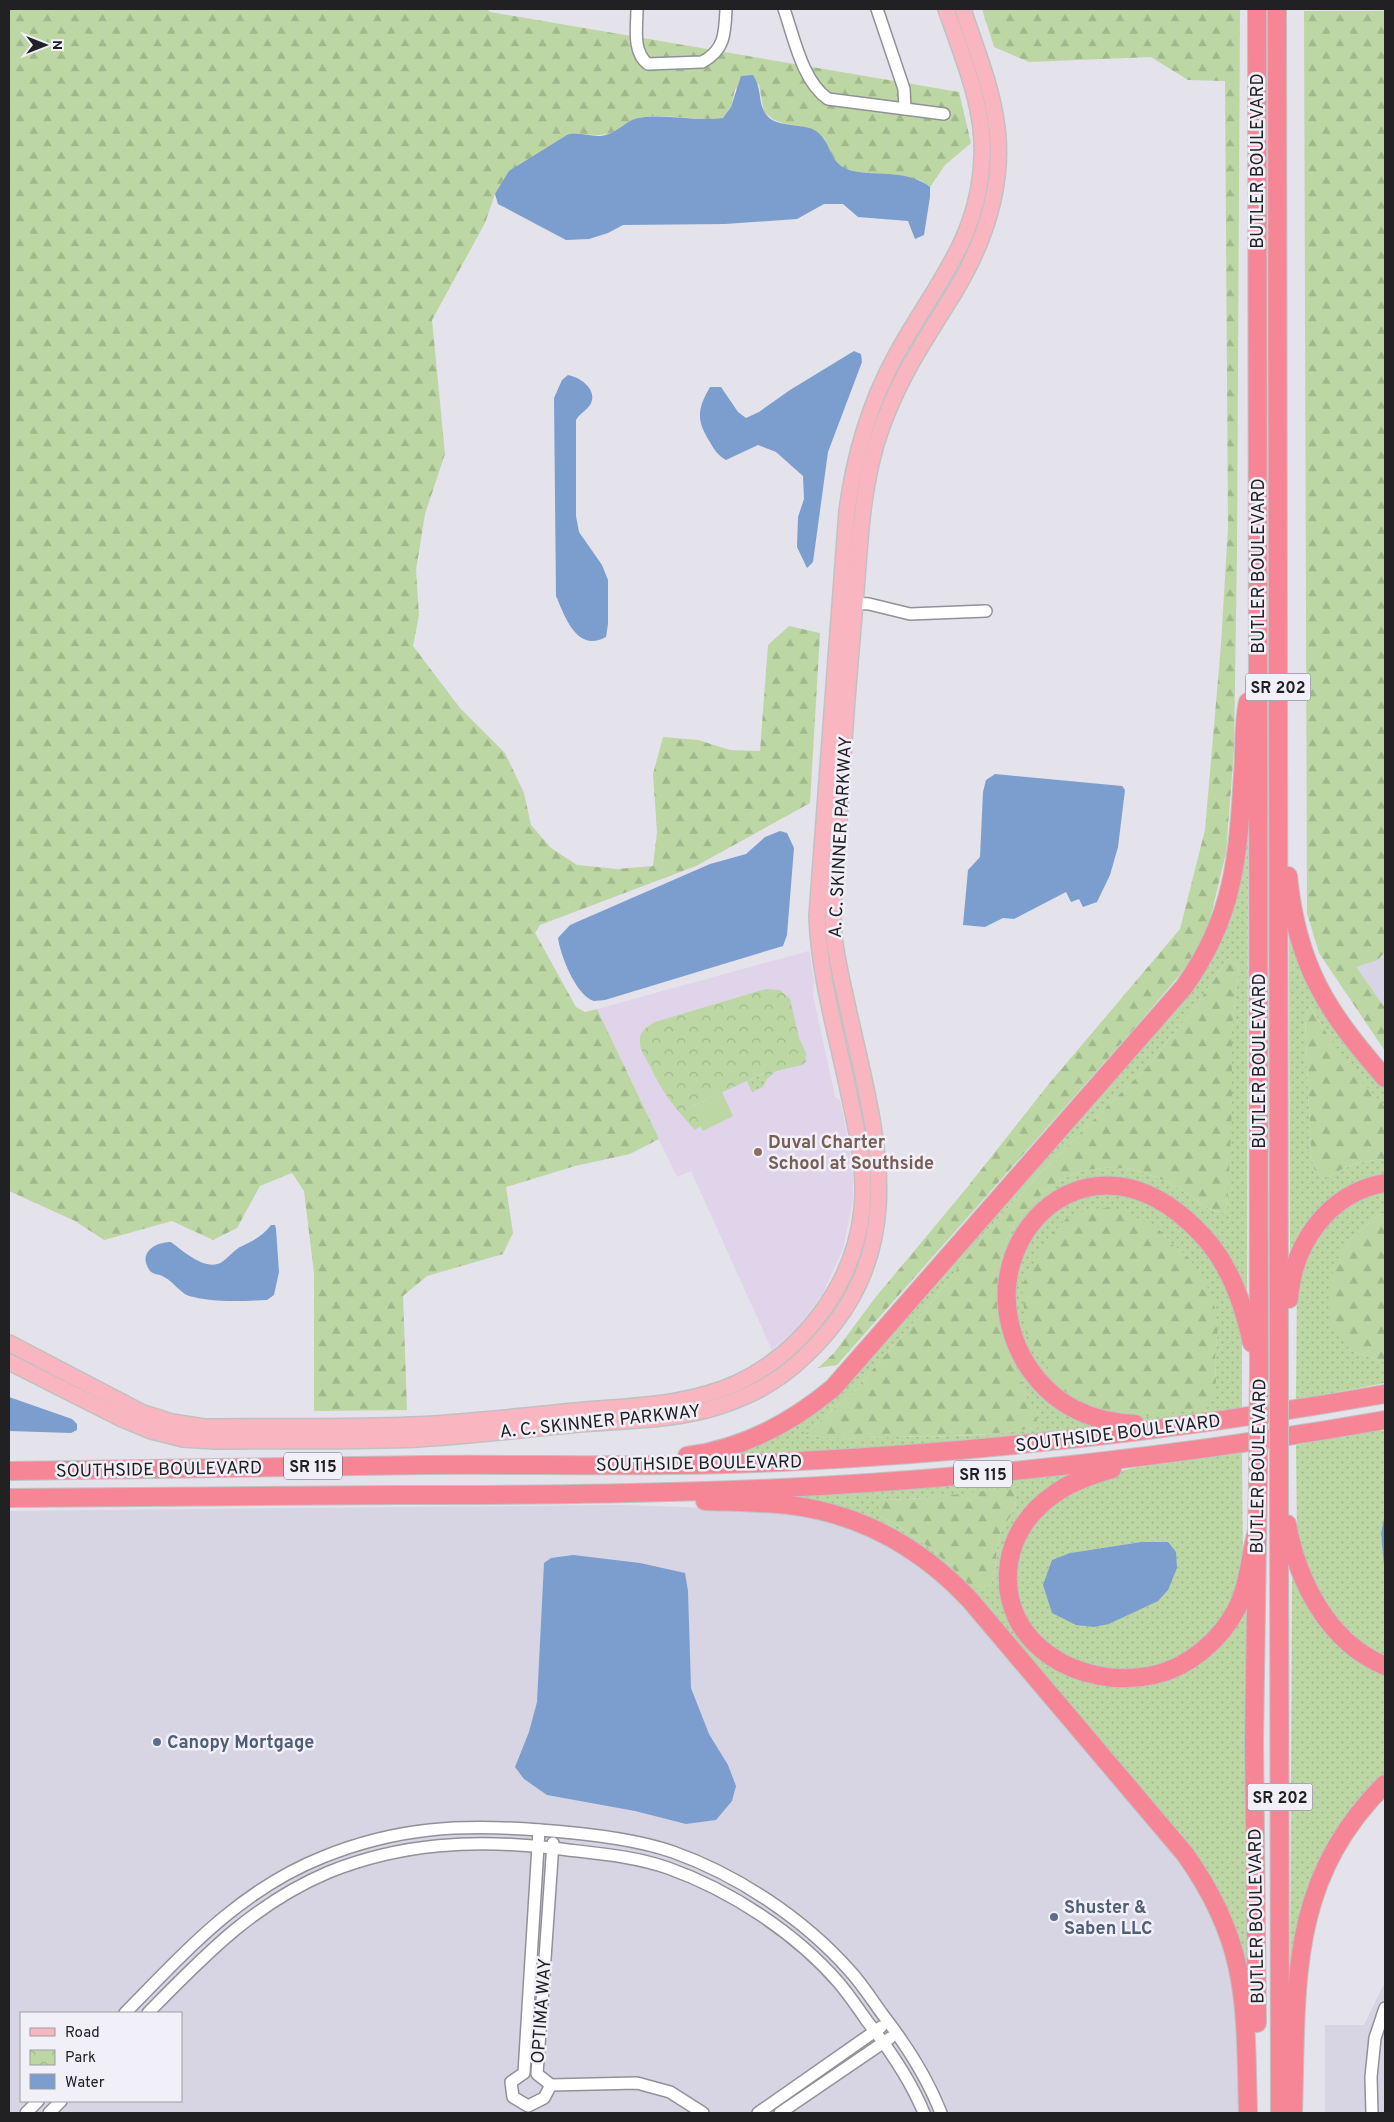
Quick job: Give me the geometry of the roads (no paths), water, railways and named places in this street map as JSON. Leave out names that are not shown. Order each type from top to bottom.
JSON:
[{"type":"highway","name":"BUTLER BOULEVARD","points":[[1257,9],[1259,1376],[1254,1752],[1258,2113]]},
{"type":"highway","name":"BUTLER BOULEVARD","points":[[1278,9],[1280,2113]]},
{"type":"highway","points":[[618,1464],[697,1455],[728,1447],[778,1427],[818,1400],[846,1375],[1184,988],[1212,943],[1225,912],[1233,881],[1240,828],[1247,707],[1258,658]]},
{"type":"highway","points":[[1278,773],[1292,909],[1304,955],[1335,1017],[1385,1078]]},
{"type":"highway","points":[[1279,1336],[1288,1302],[1294,1265],[1310,1233],[1324,1216],[1339,1203],[1364,1188],[1385,1183]]},
{"type":"highway","points":[[1198,1424],[1138,1424],[1103,1421],[1088,1416],[1063,1403],[1033,1374],[1024,1360],[1012,1333],[1007,1302],[1007,1286],[1013,1258],[1019,1244],[1026,1230],[1045,1208],[1072,1192],[1101,1185],[1130,1188],[1147,1194],[1173,1209],[1204,1238],[1224,1265],[1233,1282],[1246,1317],[1259,1376]]},
{"type":"highway","points":[[1326,1405],[1385,1388]]},
{"type":"highway","name":"SOUTHSIDE BOULEVARD","points":[[9,1471],[251,1467],[721,1464],[858,1458],[1037,1444],[1198,1424],[1326,1405],[1385,1394]]},
{"type":"highway","name":"SOUTHSIDE BOULEVARD","points":[[9,1498],[577,1494],[787,1488],[906,1480],[1073,1465],[1202,1450],[1385,1420]]},
{"type":"highway","points":[[1328,1430],[1385,1427]]},
{"type":"highway","points":[[1202,1450],[1088,1476],[1061,1489],[1033,1512],[1015,1540],[1008,1569],[1010,1599],[1016,1617],[1024,1630],[1034,1643],[1053,1659],[1063,1665],[1086,1673],[1122,1679],[1147,1676],[1172,1669],[1203,1649],[1229,1621],[1242,1595],[1257,1531]]},
{"type":"highway","points":[[1280,1481],[1292,1546],[1300,1574],[1313,1598],[1339,1633],[1367,1656],[1385,1666]]},
{"type":"highway","points":[[577,1494],[775,1504],[812,1509],[844,1517],[887,1535],[913,1550],[946,1576],[970,1600],[1174,1842],[1197,1871],[1214,1898],[1232,1942],[1244,1993],[1248,2113]]},
{"type":"highway","points":[[1293,2113],[1298,1975],[1306,1919],[1324,1870],[1342,1836],[1362,1809],[1385,1784]]},
{"type":"main road","name":"A. C. SKINNER PARKWAY","points":[[9,1343],[141,1412],[172,1422],[204,1427],[431,1424],[663,1402],[710,1393],[738,1382],[762,1368],[786,1350],[811,1327],[820,1315],[837,1288],[851,1258],[862,1213],[864,1187],[862,1155],[822,964],[816,916],[844,542],[855,462],[864,430],[881,385],[904,341],[959,250],[971,221],[979,190],[982,158],[978,110],[946,9]]},
{"type":"main road","name":"A. C. SKINNER PARKWAY","points":[[9,1362],[137,1426],[167,1436],[198,1440],[426,1438],[672,1416],[718,1407],[744,1397],[776,1380],[813,1349],[834,1324],[858,1283],[870,1252],[877,1221],[880,1188],[878,1156],[838,966],[833,916],[862,511],[880,431],[898,386],[913,357],[949,303],[972,260],[985,230],[994,199],[998,168],[996,119],[989,89],[962,9]]},
{"type":"main road","points":[[738,1382],[744,1397]]},
{"type":"street","points":[[637,9],[639,55],[648,64],[702,62],[709,58],[720,49],[725,26],[726,9]]},
{"type":"street","points":[[784,9],[809,78],[820,93],[835,101],[944,114]]},
{"type":"street","points":[[877,9],[904,89],[905,109]]},
{"type":"street","points":[[855,603],[869,604],[910,614],[986,611]]},
{"type":"street","points":[[126,2012],[184,1953],[232,1909],[266,1886],[302,1867],[354,1846],[406,1832],[447,1827],[484,1826],[554,1831],[618,1839],[671,1851],[749,1889],[794,1918],[852,1973],[898,2033],[918,2064],[941,2113]]},
{"type":"street","points":[[524,2073],[539,1830]]},
{"type":"street","name":"OPTIMA WAY","points":[[554,1831],[537,2074],[550,2085],[637,2083],[670,2092],[703,2113]]},
{"type":"street","points":[[149,2012],[196,1965],[250,1917],[274,1900],[309,1882],[359,1861],[409,1848],[483,1843],[537,1846],[615,1856],[666,1867],[741,1903],[784,1932],[839,1983],[904,2072],[924,2113]]},
{"type":"street","points":[[302,1867],[309,1882]]},
{"type":"street","points":[[1372,2113],[1371,2077],[1375,2038],[1385,2008]]},
{"type":"street","points":[[758,2113],[888,2022]]},
{"type":"street","points":[[780,2113],[898,2033]]},
{"type":"street","points":[[537,2074],[524,2073],[512,2082],[513,2097],[528,2106],[544,2098],[550,2085]]},
{"type":"street","points":[[26,2113],[37,2102]]},
{"type":"street","points":[[49,2113],[60,2102]]},
{"type":"water","points":[[753,75],[758,85],[762,107],[768,117],[774,121],[810,128],[816,131],[822,136],[835,159],[845,168],[853,171],[893,174],[913,178],[930,187],[924,235],[915,239],[908,221],[858,217],[843,204],[824,204],[797,219],[725,224],[623,225],[608,233],[589,239],[566,240],[498,204],[495,194],[509,171],[567,135],[607,135],[638,118],[723,118],[731,107],[741,76]]},
{"type":"water","points":[[854,351],[861,354],[862,362],[828,452],[813,562],[807,568],[797,547],[798,517],[804,499],[803,476],[776,452],[758,445],[726,460],[723,458],[714,449],[704,432],[700,419],[701,407],[710,387],[721,387],[738,412],[746,418],[759,412],[790,390]]},
{"type":"water","points":[[568,375],[583,381],[592,394],[590,405],[576,420],[576,516],[579,532],[602,565],[608,580],[608,624],[606,637],[596,641],[580,637],[568,622],[556,596],[554,398],[562,380]]},
{"type":"water","points":[[995,774],[1122,786],[1125,790],[1118,847],[1110,875],[1097,902],[1083,907],[1079,899],[1071,902],[1066,892],[1014,919],[1003,918],[985,927],[963,925],[968,870],[980,857],[983,792],[986,780]]},
{"type":"water","points":[[780,831],[787,833],[794,848],[787,935],[783,946],[605,1000],[594,1001],[587,998],[581,991],[570,974],[558,938],[570,925],[710,864],[746,854],[765,837]]},
{"type":"water","points":[[271,1225],[275,1225],[276,1229],[279,1272],[274,1295],[267,1300],[218,1301],[189,1296],[168,1279],[150,1271],[147,1265],[147,1254],[154,1246],[171,1242],[195,1259],[209,1264],[216,1264],[222,1262],[237,1249],[253,1241]]},
{"type":"water","points":[[9,1397],[72,1419],[77,1424],[77,1430],[71,1433],[9,1431]]},
{"type":"water","points":[[1385,1513],[1385,1578],[1381,1533]]},
{"type":"water","points":[[1141,1542],[1168,1542],[1176,1552],[1177,1568],[1168,1590],[1158,1601],[1109,1624],[1094,1627],[1076,1625],[1052,1613],[1043,1585],[1052,1560],[1070,1553]]},
{"type":"water","points":[[573,1555],[640,1563],[685,1573],[688,1591],[691,1688],[709,1734],[728,1765],[736,1786],[732,1801],[716,1820],[686,1824],[635,1811],[547,1795],[524,1779],[515,1767],[529,1732],[537,1702],[544,1563],[551,1558]]},
{"type":"place","name":"Duval Charter School at Southside","points":[[758,1152]]},
{"type":"place","name":"Canopy Mortgage","points":[[157,1742]]},
{"type":"place","name":"Shuster & Saben LLC","points":[[1054,1917]]}]
